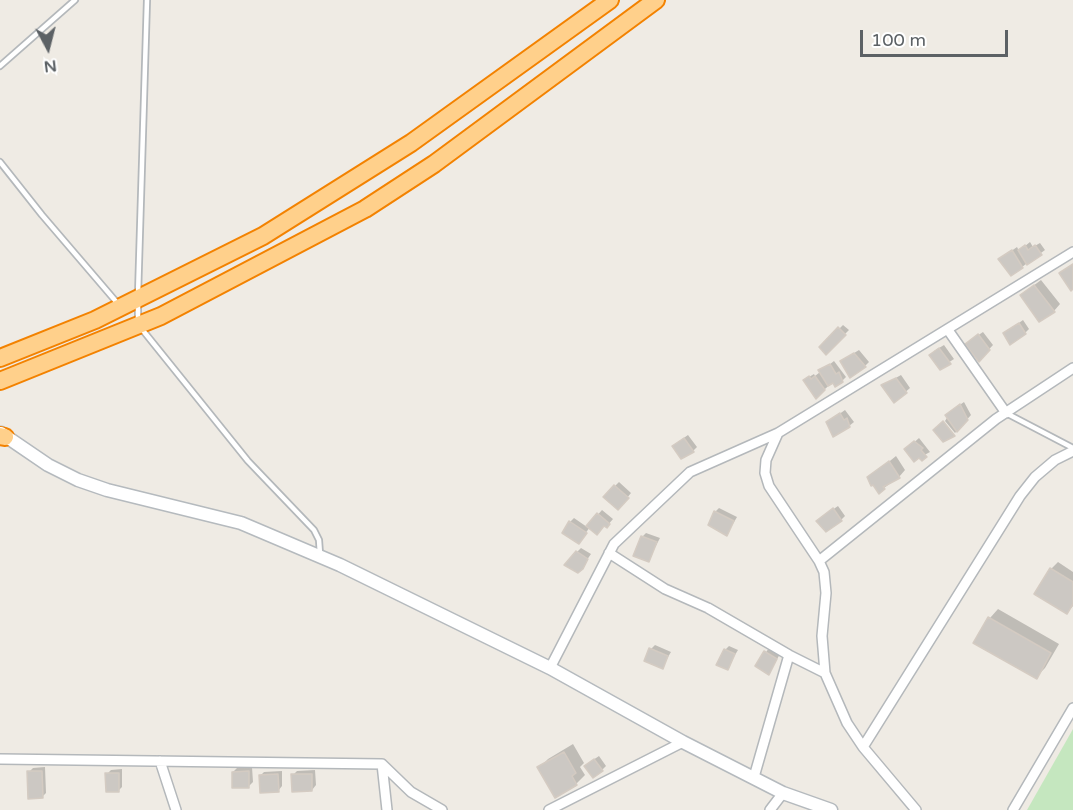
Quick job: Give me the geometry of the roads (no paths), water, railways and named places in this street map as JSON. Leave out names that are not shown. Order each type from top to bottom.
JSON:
[{"type":"highway","points":[[0,381],[129,316],[138,299],[264,236],[321,201],[411,143],[610,0]]},
{"type":"highway","points":[[0,358],[129,316],[275,258],[365,209],[434,164],[656,0]]},
{"type":"street","points":[[550,668],[614,544],[690,471],[778,433],[1073,252]]},
{"type":"street","points":[[948,330],[1006,413]]},
{"type":"street","points":[[819,561],[854,531],[1006,413],[1073,368]]},
{"type":"street","points":[[778,433],[766,460],[765,473],[769,486],[819,561],[826,593],[822,636],[825,673],[847,723],[863,747],[916,810]]},
{"type":"street","points":[[2,435],[48,465],[78,480],[107,490],[241,523],[320,557],[550,668],[683,742],[783,793],[831,810]]},
{"type":"street","points":[[863,747],[1020,496],[1035,477],[1055,460],[1073,450]]},
{"type":"street","points":[[609,553],[664,589],[708,608],[825,673]]},
{"type":"street","points":[[754,777],[789,655]]},
{"type":"street","points":[[1013,810],[1073,708]]},
{"type":"street","points":[[549,810],[683,742]]},
{"type":"street","points":[[0,759],[382,764],[411,792],[442,810]]},
{"type":"street","points":[[160,761],[176,810]]},
{"type":"street","points":[[382,764],[387,810]]},
{"type":"street","points":[[770,810],[783,793]]},
{"type":"lane","points":[[0,66],[75,0]]},
{"type":"lane","points":[[138,299],[147,0]]},
{"type":"lane","points":[[0,162],[42,216],[129,316],[242,454],[312,527],[319,540],[320,557]]},
{"type":"lane","points":[[1006,413],[1073,450]]}]
